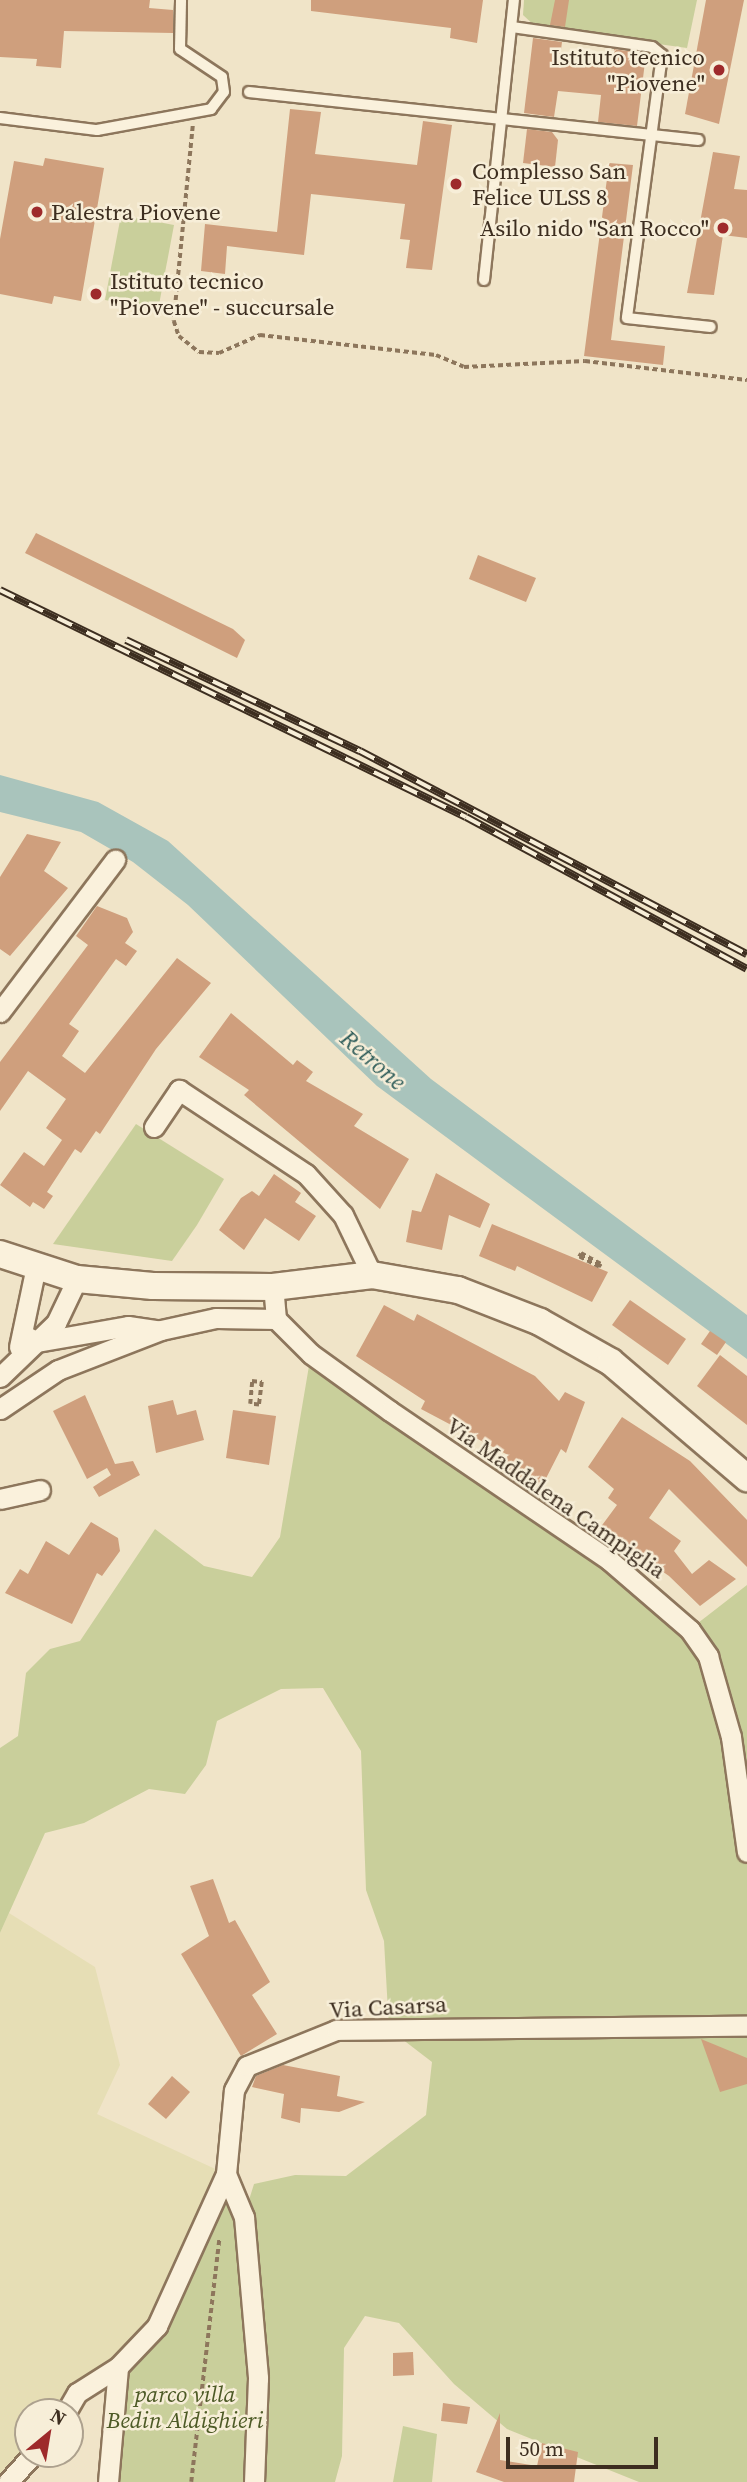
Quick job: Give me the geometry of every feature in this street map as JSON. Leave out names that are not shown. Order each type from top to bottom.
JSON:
[{"type":"street","points":[[0,1012],[115,860]]},
{"type":"street","points":[[154,1128],[179,1090],[306,1174],[343,1214],[372,1275]]},
{"type":"street","points":[[0,1254],[77,1279],[153,1286],[273,1287],[372,1275],[458,1290],[569,1336],[655,1394],[747,1478]]},
{"type":"street","points":[[0,1377],[16,1363],[29,1338],[36,1266]]},
{"type":"street","points":[[29,1338],[56,1323],[77,1279]]},
{"type":"street","points":[[0,1409],[58,1370],[161,1330],[216,1318],[276,1319],[273,1287]]},
{"type":"street","name":"Via Maddalena Campiglia","points":[[276,1319],[379,1403],[609,1560],[690,1630],[708,1656],[732,1737],[747,1852]]},
{"type":"street","points":[[29,1338],[128,1326],[161,1330]]},
{"type":"street","points":[[0,1499],[40,1490]]},
{"type":"street","name":"Via Casarsa","points":[[74,2398],[77,2393],[118,2367],[157,2326],[226,2174],[234,2090],[247,2066],[308,2037],[337,2030],[747,2026]]},
{"type":"street","points":[[226,2174],[244,2217],[258,2378],[254,2482]]},
{"type":"street","points":[[108,2482],[118,2367]]},
{"type":"street","points":[[8,2482],[20,2468]]},
{"type":"lane","points":[[0,118],[97,130],[194,117],[211,109],[224,92],[215,67],[180,49],[181,0]]},
{"type":"lane","points":[[484,280],[514,0]]},
{"type":"lane","points":[[512,27],[652,47],[662,55],[627,318],[710,327]]},
{"type":"lane","points":[[249,92],[698,140]]},
{"type":"path","points":[[194,117],[174,321],[179,336],[198,352],[219,353],[260,335],[436,355],[464,367],[594,362],[747,380]]},
{"type":"path","points":[[581,1253],[601,1264],[599,1268],[579,1257],[581,1253]]},
{"type":"path","points":[[252,1381],[262,1382],[259,1405],[250,1404],[252,1381]]},
{"type":"path","points":[[191,2482],[220,2224]]},
{"type":"shaded area","points":[[9,1913],[95,1967],[120,2065],[97,2114],[226,2174],[157,2326],[81,2398],[14,2398],[14,2468],[0,2482],[0,1933]]},
{"type":"green space","points":[[524,0],[697,0],[687,48],[536,27],[523,15]]},
{"type":"green space","points":[[121,215],[174,225],[158,310],[105,300]]},
{"type":"green space","points":[[136,1124],[224,1179],[197,1225],[172,1261],[53,1244]]},
{"type":"green space","name":"parco villa Bedin Aldighieri","points":[[311,1354],[689,1630],[747,1585],[747,2482],[639,2482],[507,2429],[454,2384],[399,2323],[365,2316],[344,2348],[342,2456],[335,2482],[108,2482],[118,2367],[157,2326],[226,2174],[244,2216],[254,2184],[295,2175],[346,2176],[426,2115],[432,2062],[389,2029],[384,1941],[366,1890],[361,1751],[323,1688],[281,1689],[217,1721],[206,1765],[185,1794],[149,1789],[84,1823],[45,1833],[0,1933],[0,1748],[18,1736],[26,1673],[50,1649],[80,1641],[155,1529],[204,1566],[252,1577],[280,1537]]},
{"type":"green space","points":[[403,2426],[437,2434],[432,2482],[393,2482]]},
{"type":"water","name":"Retrone","points":[[0,775],[98,802],[168,841],[431,1079],[747,1315],[747,1359],[377,1086],[188,905],[133,862],[81,832],[0,812]]},
{"type":"building","points":[[0,0],[150,0],[149,8],[173,10],[173,33],[64,31],[61,68],[36,66],[37,59],[0,57]]},
{"type":"building","points":[[311,0],[483,0],[477,43],[450,38],[451,28],[311,11]]},
{"type":"building","points":[[555,0],[569,0],[565,27],[550,25]]},
{"type":"building","points":[[706,0],[744,0],[719,124],[685,114]]},
{"type":"building","points":[[533,38],[562,42],[560,58],[611,66],[614,49],[646,54],[637,126],[598,122],[601,95],[558,91],[554,117],[524,113]]},
{"type":"building","points":[[290,109],[321,112],[315,154],[417,165],[423,121],[452,125],[432,270],[406,268],[410,240],[400,239],[405,204],[311,194],[304,255],[227,246],[225,274],[201,271],[205,224],[277,232]]},
{"type":"building","points":[[527,129],[552,132],[558,140],[555,167],[523,163]]},
{"type":"building","points":[[713,152],[740,156],[734,189],[747,190],[747,238],[723,235],[714,295],[687,293]]},
{"type":"building","name":"Palestra Piovene","points":[[45,158],[104,168],[81,301],[54,296],[52,304],[0,294],[0,239],[14,161],[43,166]]},
{"type":"building","points":[[609,163],[633,165],[611,340],[665,346],[663,365],[584,356]]},
{"type":"building","points":[[36,533],[233,629],[245,640],[237,658],[25,553]]},
{"type":"building","points":[[478,555],[536,578],[526,602],[469,579]]},
{"type":"building","points":[[27,834],[61,842],[44,871],[68,888],[10,956],[0,949],[0,877]]},
{"type":"building","points":[[97,906],[127,918],[133,932],[125,943],[137,951],[126,966],[116,959],[69,1024],[79,1031],[62,1056],[85,1073],[177,958],[211,983],[156,1049],[100,1134],[96,1131],[81,1153],[75,1149],[47,1192],[53,1196],[44,1209],[33,1202],[30,1207],[0,1185],[24,1152],[44,1166],[62,1140],[46,1128],[66,1099],[28,1071],[0,1111],[0,1062],[88,945],[76,936]]},
{"type":"building","points":[[231,1013],[293,1065],[297,1060],[313,1072],[306,1081],[363,1114],[354,1126],[409,1159],[380,1209],[244,1095],[249,1090],[199,1057]]},
{"type":"building","points":[[436,1173],[490,1204],[480,1228],[449,1215],[442,1250],[406,1242],[412,1210],[421,1212]]},
{"type":"building","points":[[274,1174],[301,1193],[295,1202],[316,1216],[299,1241],[265,1218],[244,1250],[219,1230],[241,1198],[252,1191],[259,1196]]},
{"type":"building","points":[[492,1224],[608,1272],[592,1302],[517,1266],[515,1271],[479,1256]]},
{"type":"building","points":[[630,1300],[686,1339],[668,1365],[612,1325]]},
{"type":"building","points":[[384,1305],[414,1321],[417,1314],[535,1376],[559,1401],[565,1392],[585,1402],[566,1453],[561,1449],[538,1494],[499,1469],[508,1455],[421,1409],[425,1401],[356,1356]]},
{"type":"building","points":[[710,1331],[726,1342],[717,1355],[701,1344]]},
{"type":"building","points":[[720,1355],[747,1376],[747,1425],[697,1386]]},
{"type":"building","points":[[85,1395],[115,1464],[133,1461],[140,1475],[99,1497],[93,1487],[111,1475],[107,1468],[87,1479],[53,1411]]},
{"type":"building","points":[[173,1400],[177,1415],[196,1410],[204,1440],[156,1453],[148,1406]]},
{"type":"building","points":[[233,1410],[276,1416],[269,1465],[226,1458]]},
{"type":"building","points":[[622,1417],[690,1461],[747,1520],[747,1567],[669,1489],[649,1518],[681,1541],[674,1551],[692,1574],[709,1560],[736,1579],[700,1606],[669,1576],[600,1528],[617,1505],[608,1498],[614,1489],[588,1467]]},
{"type":"building","points":[[91,1522],[118,1538],[120,1551],[102,1576],[97,1573],[72,1624],[5,1593],[20,1569],[28,1574],[46,1541],[69,1555]]},
{"type":"building","points":[[213,1879],[229,1923],[235,1920],[270,1982],[252,1995],[277,2034],[241,2056],[181,1954],[209,1936],[190,1886]]},
{"type":"building","points":[[701,2039],[747,2058],[747,2084],[720,2092]]},
{"type":"building","points":[[283,2065],[340,2076],[337,2096],[365,2102],[339,2112],[301,2108],[300,2123],[281,2118],[284,2094],[252,2087],[256,2076]]},
{"type":"building","points":[[172,2076],[190,2092],[166,2119],[148,2104]]},
{"type":"building","points":[[413,2352],[414,2375],[393,2376],[393,2353]]},
{"type":"building","points":[[443,2403],[470,2407],[467,2424],[441,2421]]},
{"type":"building","points":[[500,2413],[500,2460],[537,2466],[542,2443],[578,2452],[574,2482],[504,2482],[476,2472]]},
{"type":"railway","points":[[0,590],[466,817],[747,969]]},
{"type":"railway","points":[[126,640],[360,751],[747,954]]},
{"type":"place","name":"Istituto tecnico \"Piovene\"","points":[[719,70]]},
{"type":"place","name":"Complesso San Felice ULSS 8","points":[[456,184]]},
{"type":"place","name":"Palestra Piovene","points":[[37,212]]},
{"type":"place","name":"Asilo nido \"San Rocco\"","points":[[723,228]]},
{"type":"place","name":"Istituto tecnico \"Piovene\" - succursale","points":[[96,294]]}]
